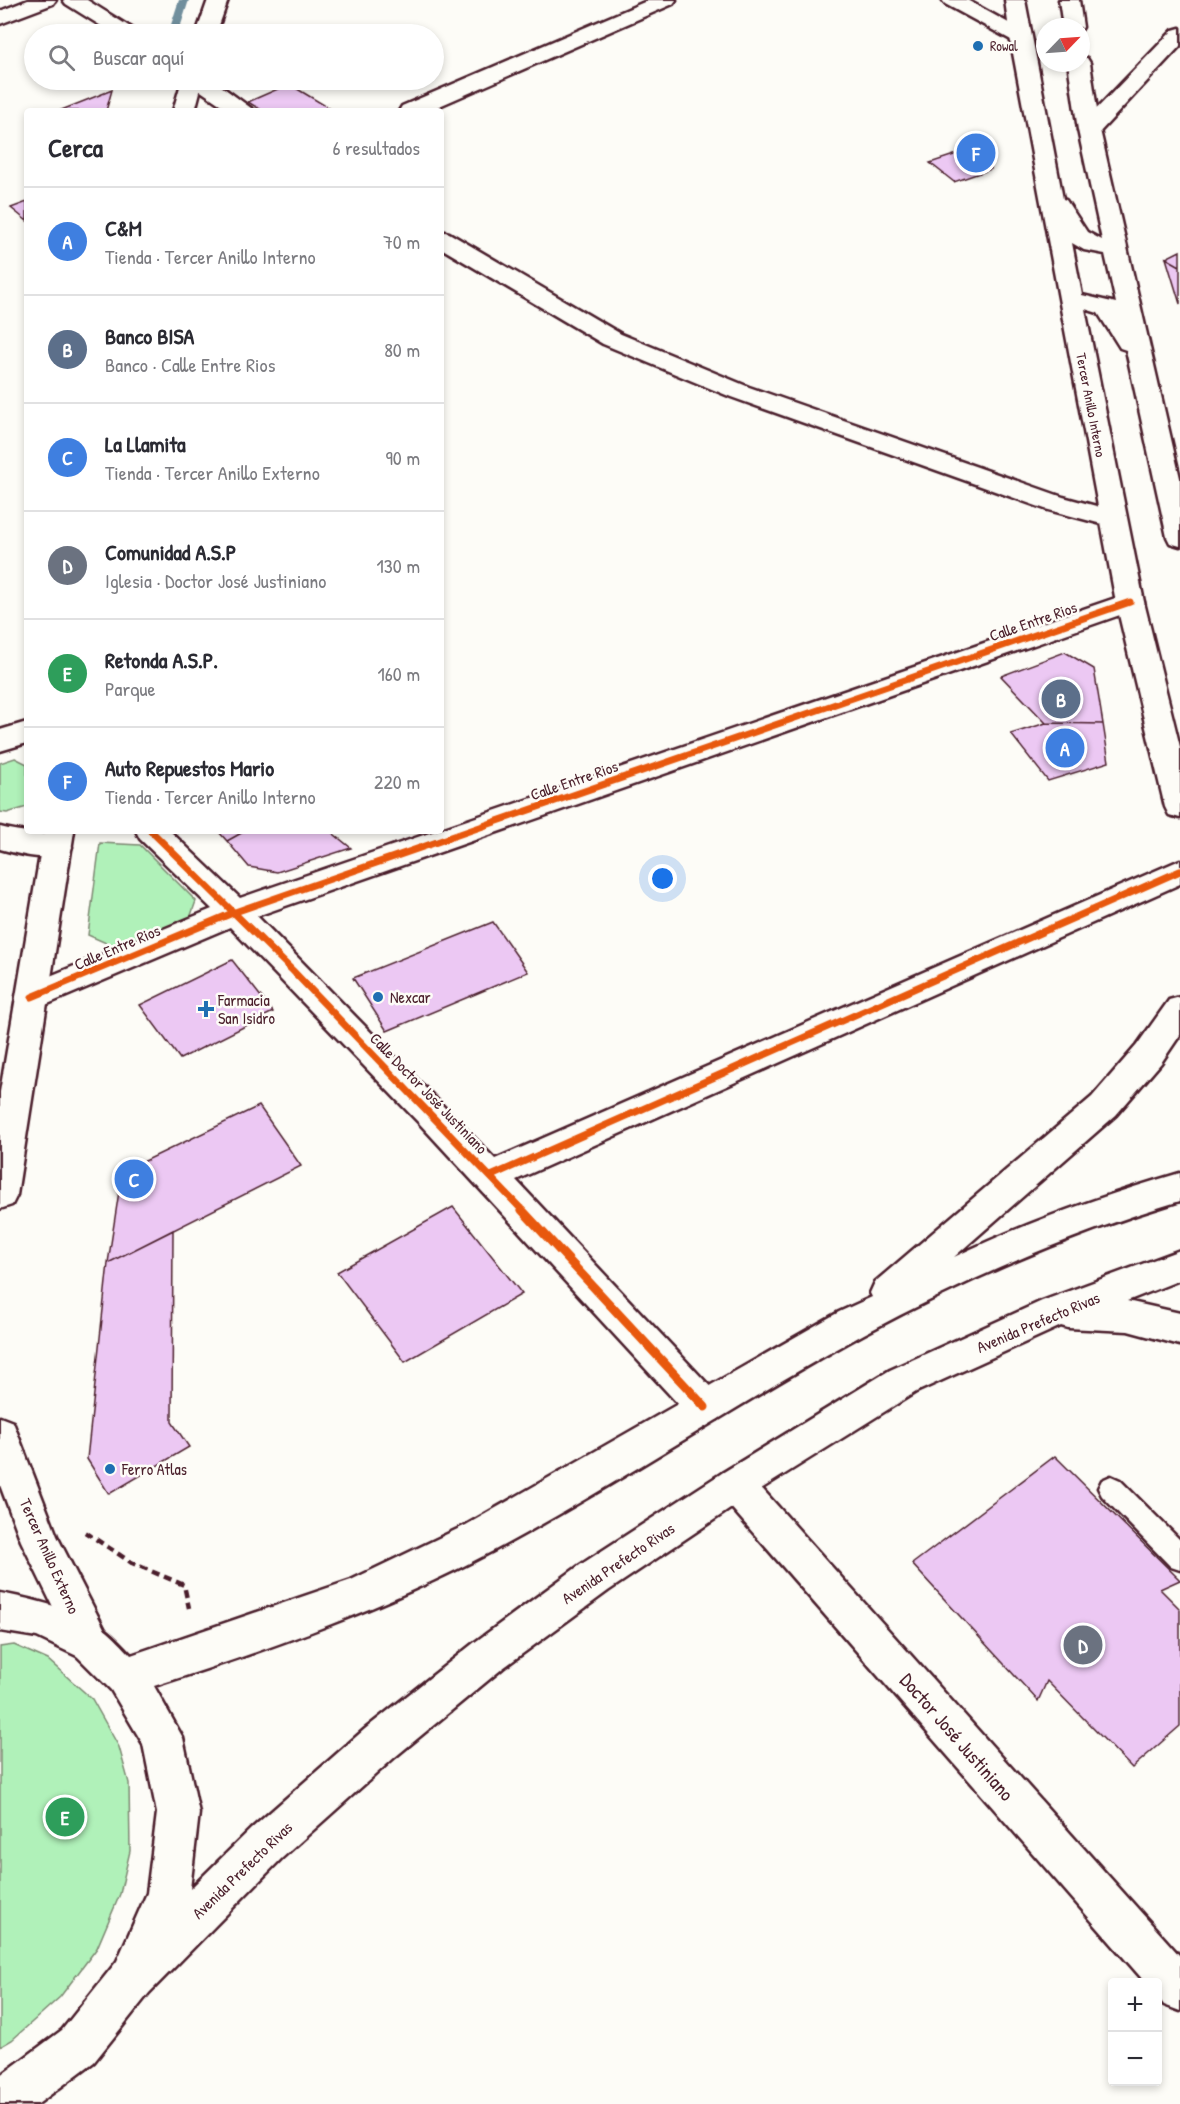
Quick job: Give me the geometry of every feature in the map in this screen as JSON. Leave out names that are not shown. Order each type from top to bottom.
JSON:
[{"type":"street","points":[[0,18],[46,0]]},
{"type":"street","points":[[73,0],[112,24]]},
{"type":"street","points":[[210,24],[218,0]]},
{"type":"street","points":[[417,108],[666,0]]},
{"type":"street","points":[[952,0],[1020,37]]},
{"type":"street","name":"Tercer Anillo Interno","points":[[1015,0],[1020,37],[1113,519],[1130,602],[1180,807]]},
{"type":"street","points":[[1069,0],[1072,18]]},
{"type":"street","points":[[1089,130],[1180,34]]},
{"type":"street","points":[[1080,72],[1089,130],[1180,537]]},
{"type":"street","points":[[1083,89],[1106,95],[1128,90]]},
{"type":"street","points":[[185,108],[189,90]]},
{"type":"street","points":[[214,90],[240,108]]},
{"type":"street","points":[[1051,193],[1083,242],[1092,247],[1115,248]]},
{"type":"street","points":[[444,240],[612,339],[740,392],[1054,503],[1113,519]]},
{"type":"street","points":[[1072,303],[1086,302],[1107,308],[1139,360]]},
{"type":"street","name":"Calle Entre Rios","points":[[32,997],[235,912],[1130,602]]},
{"type":"street","points":[[0,741],[24,733]]},
{"type":"street","name":"Calle Doctor José Justiniano","points":[[154,834],[235,912],[491,1176],[705,1407]]},
{"type":"street","points":[[0,837],[21,844],[58,839],[0,1195]]},
{"type":"street","points":[[491,1176],[1180,871]]},
{"type":"street","points":[[852,1323],[1104,1106],[1149,1054],[1180,1009]]},
{"type":"street","points":[[125,1676],[198,1653],[361,1595],[480,1538],[852,1323],[1022,1241],[1116,1206],[1180,1187]]},
{"type":"street","name":"Avenida Prefecto Rivas","points":[[133,1977],[266,1844],[380,1743],[489,1655],[594,1578],[735,1485],[903,1381],[1055,1312],[1180,1266]]},
{"type":"street","points":[[1055,1312],[1128,1316],[1180,1329]]},
{"type":"street","name":"Tercer Anillo Externo","points":[[0,1434],[40,1542],[91,1643]]},
{"type":"street","name":"Doctor José Justiniano","points":[[735,1485],[1180,1989]]},
{"type":"street","points":[[0,1612],[42,1619],[91,1643],[125,1676],[162,1738],[178,1813],[168,1894],[133,1977],[34,2104]]},
{"type":"street","points":[[0,2104],[78,2046]]},
{"type":"lane","points":[[1111,1488],[1180,1558]]},
{"type":"path","points":[[40,1542],[84,1532],[127,1561],[166,1580],[184,1585],[198,1653]]},
{"type":"green space","points":[[15,758],[24,762],[24,808],[7,813],[0,812],[0,763]]},
{"type":"green space","points":[[100,843],[140,845],[196,901],[189,921],[115,947],[88,935]]},
{"type":"green space","points":[[14,1645],[48,1660],[92,1699],[119,1747],[129,1783],[130,1851],[120,1894],[97,1948],[60,1997],[12,2040],[0,2047],[0,1647]]},
{"type":"building","points":[[112,90],[107,108],[67,108]]},
{"type":"building","points":[[275,90],[299,90],[329,108],[258,108],[248,102]]},
{"type":"building","points":[[990,143],[991,169],[954,182],[930,163]]},
{"type":"building","points":[[24,203],[24,219],[11,208]]},
{"type":"building","points":[[1180,251],[1180,266],[1166,258]]},
{"type":"building","points":[[1166,258],[1180,266],[1180,304]]},
{"type":"building","points":[[1065,652],[1094,669],[1103,724],[1046,723],[1001,676]]},
{"type":"building","points":[[1046,723],[1103,724],[1109,762],[1048,781],[1011,734]]},
{"type":"building","points":[[221,834],[240,834],[227,841]]},
{"type":"building","points":[[240,834],[334,834],[351,848],[277,872],[249,867],[227,841]]},
{"type":"building","points":[[493,922],[528,972],[387,1031],[353,978]]},
{"type":"building","name":"Farmacia San Isidro","points":[[232,960],[273,1012],[180,1059],[140,1005]]},
{"type":"building","points":[[259,1106],[301,1166],[108,1263],[122,1172]]},
{"type":"building","points":[[453,1207],[522,1294],[405,1362],[337,1272]]},
{"type":"building","points":[[173,1230],[172,1422],[189,1447],[109,1494],[87,1459],[108,1263]]},
{"type":"building","points":[[1055,1456],[1180,1580],[1160,1589],[1180,1609],[1180,1726],[1132,1768],[1047,1681],[1038,1701],[912,1564]]},
{"type":"waterway","points":[[176,24],[184,0]]},
{"type":"cycle path","points":[[32,997],[235,912],[1130,602]]},
{"type":"cycle path","points":[[154,834],[363,1043],[705,1407]]},
{"type":"cycle path","points":[[491,1176],[1180,871]]},
{"type":"place","name":"Rowal","points":[[978,46]]},
{"type":"place","name":"Auto Repuestos Mario","points":[[976,153]]},
{"type":"place","name":"Banco BISA","points":[[1061,699]]},
{"type":"place","name":"C&M","points":[[1065,748]]},
{"type":"place","name":"Nexcar","points":[[378,997]]},
{"type":"place","name":"Farmacia San Isidro","points":[[206,1009]]},
{"type":"place","name":"La Llamita","points":[[134,1179]]},
{"type":"place","name":"Ferro Atlas","points":[[110,1469]]},
{"type":"place","name":"Comunidad A.S.P","points":[[1083,1645]]},
{"type":"place","name":"Retonda A.S.P.","points":[[65,1817]]}]
